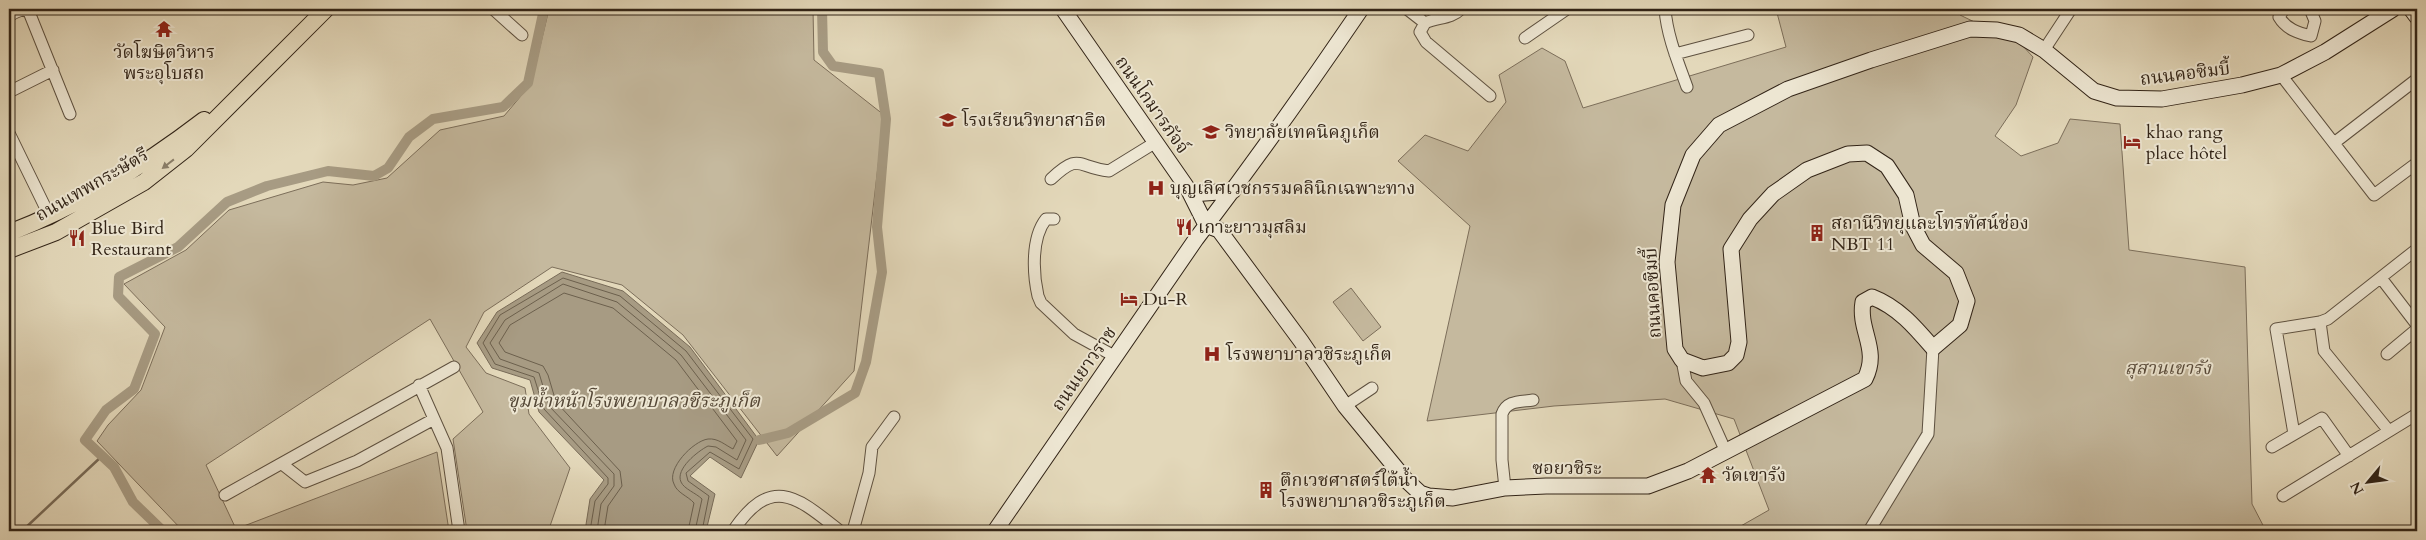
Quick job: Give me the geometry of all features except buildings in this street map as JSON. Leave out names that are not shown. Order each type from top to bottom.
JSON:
[{"type":"main road","name":"ถนนเทพกระษัตรี","points":[[9,250],[56,232],[144,182],[326,9]]},
{"type":"main road","name":"ถนนเทพกระษัตรี","points":[[9,233],[50,217],[182,144]]},
{"type":"street","points":[[494,9],[522,35]]},
{"type":"street","name":"ถนนโกมารภัจจ์","points":[[1063,9],[1191,194],[1206,225]]},
{"type":"street","name":"ถนนเยาวราช","points":[[995,531],[1206,225],[1234,190],[1361,9]]},
{"type":"street","points":[[1407,9],[1425,23]]},
{"type":"street","points":[[1461,9],[1451,16],[1440,17],[1425,23],[1420,32],[1426,42],[1490,96]]},
{"type":"street","points":[[1525,38],[1567,9]]},
{"type":"street","points":[[1665,9],[1666,23],[1687,88]]},
{"type":"street","points":[[2044,50],[2071,9]]},
{"type":"street","points":[[2284,9],[2279,17],[2282,23],[2297,32],[2311,36],[2325,52]]},
{"type":"street","points":[[2310,9],[2315,21],[2311,36]]},
{"type":"street","name":"ถนนคอซิมบี้","points":[[1682,360],[1675,349],[1667,262],[1673,205],[1693,155],[1719,125],[1788,88],[1970,29],[1997,30],[2019,35],[2044,50],[2094,91],[2117,98],[2162,99],[2187,96],[2250,84],[2282,75],[2325,52],[2392,9]]},
{"type":"street","points":[[2411,9],[2417,17]]},
{"type":"street","points":[[9,16],[18,11],[25,10],[30,12],[70,114]]},
{"type":"street","points":[[1675,54],[1748,36]]},
{"type":"street","points":[[9,92],[53,70]]},
{"type":"street","points":[[2282,75],[2374,195],[2417,163]]},
{"type":"street","points":[[2334,144],[2417,79]]},
{"type":"street","points":[[9,134],[50,217]]},
{"type":"street","points":[[1051,179],[1065,166],[1074,162],[1109,171],[1156,142]]},
{"type":"street","points":[[1682,360],[1703,368],[1728,363],[1736,355],[1739,342],[1731,249],[1750,218],[1773,194],[1806,170],[1848,154],[1867,154],[1887,166],[1906,195],[1913,226],[1923,245],[1956,273],[1966,301],[1960,326],[1933,348],[1928,434],[1869,531]]},
{"type":"street","points":[[1191,194],[1234,190]]},
{"type":"street","points":[[1054,219],[1046,219],[1041,225],[1035,252],[1038,296],[1041,303],[1074,334],[1116,357]]},
{"type":"street","name":"ซอยวชิระ","points":[[1206,225],[1219,230],[1301,341],[1345,406],[1405,478],[1420,493],[1434,497],[1453,498],[1506,488],[1648,486],[1688,472],[1865,379],[1870,369],[1872,352],[1861,314],[1863,302],[1872,297],[1885,302],[1911,322],[1933,348]]},
{"type":"street","points":[[2294,434],[2276,329],[2320,322],[2345,306],[2417,249]]},
{"type":"street","points":[[2381,278],[2417,325]]},
{"type":"street","points":[[2320,322],[2324,351],[2389,431]]},
{"type":"street","points":[[2387,354],[2417,329]]},
{"type":"street","points":[[1682,360],[1686,381],[1704,403],[1726,452]]},
{"type":"street","points":[[225,495],[454,366]]},
{"type":"street","points":[[420,385],[447,448],[459,531]]},
{"type":"street","points":[[1345,406],[1372,388]]},
{"type":"street","points":[[1506,488],[1502,460],[1502,414],[1505,407],[1511,403],[1533,400]]},
{"type":"street","points":[[2283,496],[2417,414]]},
{"type":"street","points":[[853,531],[869,472],[872,447],[894,416]]},
{"type":"street","points":[[2272,447],[2322,418],[2349,456]]},
{"type":"street","points":[[282,464],[305,482],[357,461],[434,419]]},
{"type":"street","points":[[734,531],[742,518],[755,506],[775,495],[789,496],[802,501],[840,531]]},
{"type":"street","points":[[742,518],[742,531]]},
{"type":"green space","points":[[549,9],[813,9],[814,60],[884,115],[854,371],[777,456],[683,335],[622,285],[552,267],[484,312],[466,347],[486,373],[525,388],[529,414],[570,468],[549,529],[551,531],[467,531],[453,439],[483,412],[430,319],[206,465],[236,529],[437,452],[449,531],[183,531],[97,441],[108,425],[141,390],[165,327],[124,284],[186,250],[229,210],[323,182],[353,185],[387,178],[440,130],[504,116],[531,84]]},
{"type":"green space","name":"สุสานเขารัง","points":[[1776,9],[1960,9],[1960,15],[2022,45],[2033,57],[2016,105],[1995,136],[2021,156],[2058,143],[2070,119],[2120,124],[2129,250],[2245,267],[2252,504],[2266,531],[1732,531],[1769,510],[1734,419],[1665,399],[1554,406],[1427,421],[1470,226],[1398,161],[1425,135],[1468,151],[1506,102],[1499,75],[1542,48],[1565,61],[1583,108],[1786,47]]},
{"type":"green space","points":[[1351,288],[1381,327],[1363,341],[1333,302]]},
{"type":"water","name":"ขุมน้ำหน้าโรงพยาบาลวชิระภูเก็ต","points":[[562,272],[623,291],[690,347],[759,440],[741,478],[710,457],[690,476],[715,494],[706,531],[585,531],[590,499],[604,480],[539,412],[530,380],[492,368],[477,343],[497,312]]},
{"type":"waterway","points":[[163,531],[133,502],[114,467],[85,440],[106,410],[134,389],[155,334],[118,296],[119,277],[178,247],[227,202],[267,186],[328,171],[374,176],[388,168],[409,137],[433,119],[503,107],[528,83],[544,9]]},
{"type":"waterway","points":[[759,440],[788,433],[855,393],[866,362],[882,272],[877,227],[886,119],[879,73],[833,66],[823,52],[822,9]]},
{"type":"waterway","points":[[22,531],[102,456]]},
{"type":"place","name":"วัดโฆษิตวิหาร พระอุโบสถ","points":[[164,29]]},
{"type":"place","name":"โรงเรียนวิทยาสาธิต","points":[[948,120]]},
{"type":"place","name":"วิทยาลัยเทคนิคภูเก็ต","points":[[1211,132]]},
{"type":"place","name":"khao rang place hôtel","points":[[2132,142]]},
{"type":"place","name":"บุญเลิศเวชกรรมคลินิกเฉพาะทาง","points":[[1156,188]]},
{"type":"place","name":"เกาะยาวมุสลิม","points":[[1184,227]]},
{"type":"place","name":"สถานีวิทยุและโทรทัศน์ช่อง NBT 11","points":[[1817,233]]},
{"type":"place","name":"Blue Bird Restaurant","points":[[77,238]]},
{"type":"place","name":"Du-R","points":[[1129,299]]},
{"type":"place","name":"โรงพยาบาลวชิระภูเก็ต","points":[[1212,354]]},
{"type":"place","name":"วัดเขารัง","points":[[1708,475]]},
{"type":"place","name":"ตึกเวชศาสตร์ใต้น้ำ โรงพยาบาลวชิระภูเก็ต","points":[[1266,490]]}]
